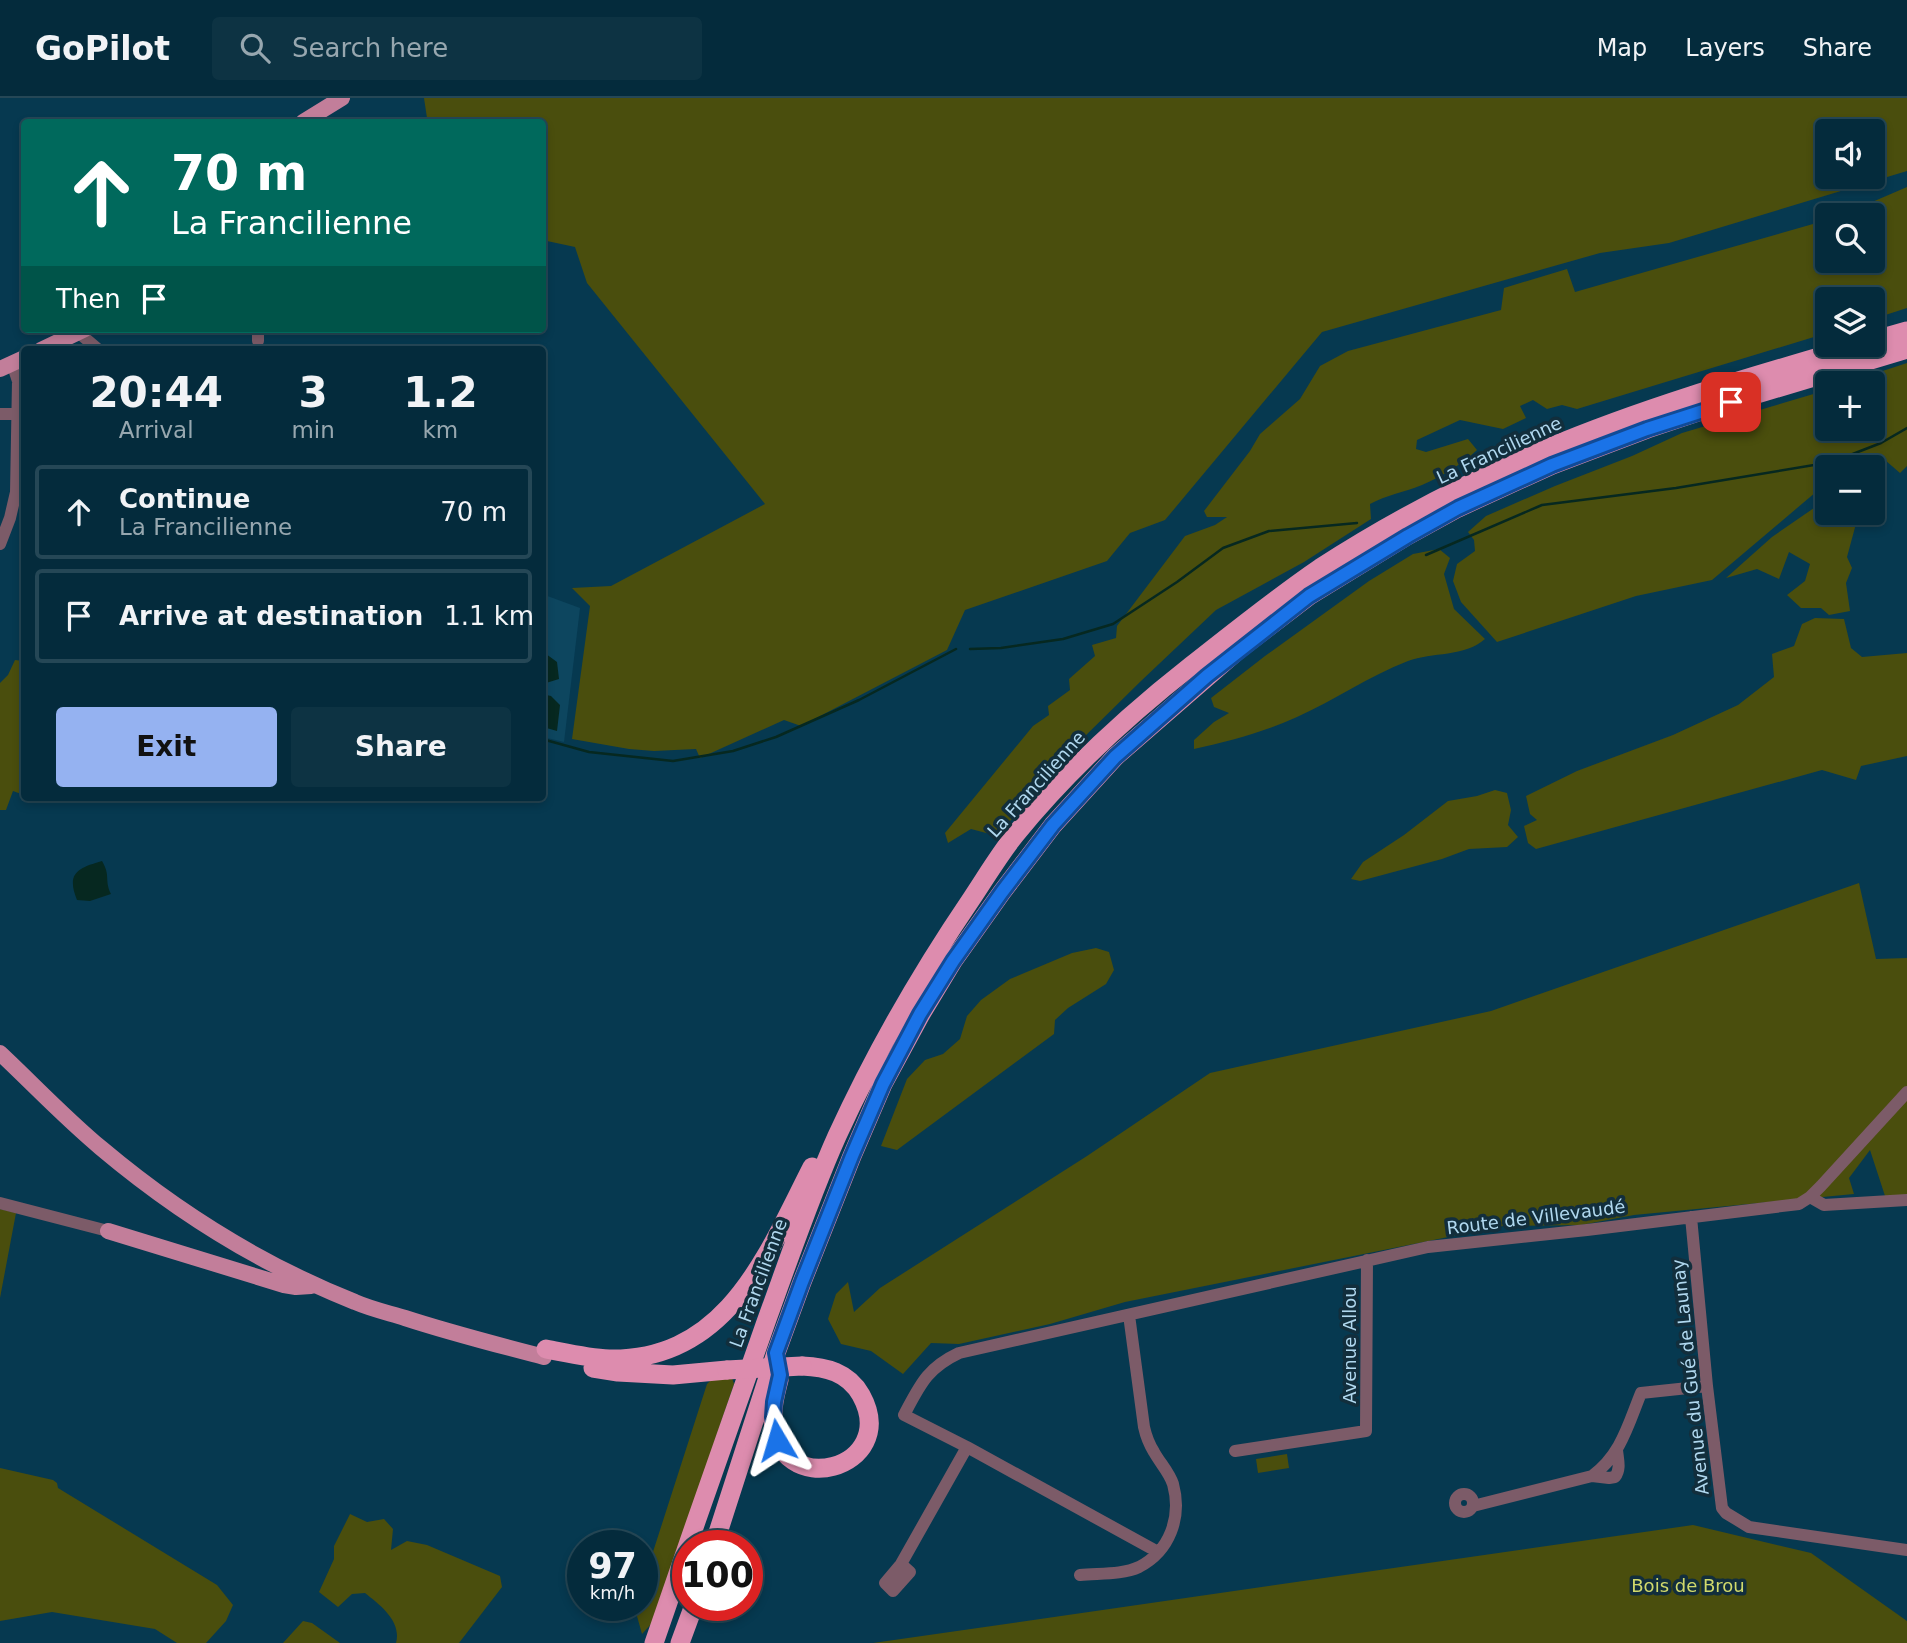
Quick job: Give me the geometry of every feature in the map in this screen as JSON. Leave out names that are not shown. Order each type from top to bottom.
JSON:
[{"type":"highway","points":[[1885,337],[1907,331]]},
{"type":"highway","name":"La Francilienne","points":[[718,1530],[802,1282],[883,1084],[920,1014],[953,961],[1009,883],[1053,825],[1125,748],[1237,651],[1309,596],[1458,508],[1552,465],[1647,429],[1907,349]]},
{"type":"highway","name":"La Francilienne","points":[[654,1643],[806,1212],[854,1102],[911,993],[946,937],[1013,838],[1072,769],[1139,707],[1319,569],[1451,493],[1546,449],[1641,412],[1821,357]]},
{"type":"highway","points":[[545,1353],[608,1359],[647,1356],[684,1343],[713,1323],[729,1309],[749,1284],[768,1253],[839,1112],[854,1102]]},
{"type":"highway","points":[[545,1353],[618,1372],[645,1374],[673,1375],[727,1370],[802,1366],[821,1367],[841,1374],[858,1391],[868,1411],[868,1427],[863,1444],[850,1459],[834,1468],[815,1469],[803,1466],[783,1450],[777,1440],[773,1417],[780,1375],[776,1353]]},
{"type":"highway","points":[[680,1643],[688,1621]]},
{"type":"main road","points":[[308,119],[342,98]]},
{"type":"main road","points":[[50,346],[78,333]]},
{"type":"main road","points":[[0,1052],[99,1147],[152,1188],[264,1261],[358,1303],[432,1326],[545,1353]]},
{"type":"main road","points":[[108,1231],[284,1285],[314,1285]]},
{"type":"main road","points":[[230,1240],[363,1297],[545,1353]]},
{"type":"street","points":[[0,544],[16,492],[18,381],[12,363]]},
{"type":"street","points":[[0,414],[17,414]]},
{"type":"street","points":[[1907,1092],[1810,1197],[1824,1205],[1907,1199]]},
{"type":"street","name":"Route de Villevaudé","points":[[967,1447],[904,1415],[931,1370],[959,1353],[1427,1247],[1787,1206],[1810,1197]]},
{"type":"street","points":[[0,1203],[108,1231]]},
{"type":"street","name":"Avenue du Gué de Launay","points":[[1691,1217],[1722,1508],[1749,1527],[1907,1550]]},
{"type":"street","name":"Avenue Allou","points":[[1235,1451],[1366,1431],[1367,1260]]},
{"type":"street","points":[[1080,1575],[1138,1567],[1158,1552],[1173,1528],[1176,1515],[1176,1500],[1169,1475],[1155,1454],[1143,1427],[1129,1315]]},
{"type":"street","points":[[1473,1506],[1592,1476],[1615,1477],[1619,1466],[1617,1450],[1641,1393],[1707,1386]]},
{"type":"street","points":[[901,1564],[967,1447],[1158,1552]]},
{"type":"shaded area","points":[[546,595],[580,608],[564,742],[546,738]]},
{"type":"shaded area","points":[[546,654],[557,662],[559,679],[546,683]]},
{"type":"shaded area","points":[[546,695],[560,705],[557,731],[546,728]]},
{"type":"shaded area","points":[[102,861],[111,894],[90,901],[77,900],[73,884],[76,873],[86,866]]},
{"type":"green space","points":[[424,98],[1907,98],[1907,171],[1885,178],[1885,119],[1815,119],[1815,189],[1848,189],[1669,243],[1600,253],[1322,332],[1165,520],[1130,533],[1107,561],[965,610],[947,650],[801,726],[784,720],[700,758],[696,749],[629,749],[572,739],[590,606],[572,588],[611,586],[765,504],[587,283],[575,247],[546,240],[546,119],[428,119]]},
{"type":"green space","points":[[1907,187],[1907,308],[1885,315],[1885,287],[1815,287],[1815,337],[1577,409],[1562,405],[1547,409],[1533,400],[1520,406],[1526,418],[1503,429],[1460,420],[1417,440],[1416,449],[1426,452],[1468,439],[1477,450],[1458,466],[1436,478],[1370,504],[1371,519],[1304,562],[1216,610],[1076,745],[1004,828],[990,834],[971,829],[948,843],[945,833],[1033,726],[1049,715],[1048,706],[1070,690],[1069,679],[1095,656],[1092,645],[1116,638],[1117,626],[1185,536],[1215,525],[1227,517],[1207,517],[1204,511],[1260,434],[1300,399],[1320,366],[1348,351],[1501,310],[1504,288],[1567,269],[1575,292],[1815,223],[1815,273],[1885,273],[1885,203],[1870,203]]},
{"type":"green space","points":[[1907,363],[1907,466],[1900,473],[1885,460],[1885,455],[1878,454],[1815,455],[1815,493],[1712,580],[1636,596],[1497,642],[1461,602],[1453,581],[1457,564],[1475,551],[1474,540],[1468,532],[1486,516],[1682,433],[1815,394],[1815,441],[1885,441],[1885,371],[1883,371]]},
{"type":"green space","points":[[1815,507],[1815,525],[1856,525],[1847,557],[1852,568],[1846,583],[1850,611],[1829,615],[1821,608],[1801,608],[1787,595],[1805,581],[1810,564],[1789,552],[1779,579],[1757,569],[1726,578],[1772,537]]},
{"type":"green space","points":[[1439,549],[1450,558],[1444,574],[1454,609],[1485,639],[1468,649],[1408,661],[1272,727],[1194,749],[1194,740],[1229,713],[1214,707],[1211,698],[1369,581],[1413,554]]},
{"type":"green space","points":[[1815,618],[1844,619],[1851,648],[1862,657],[1907,653],[1907,756],[1861,766],[1856,780],[1822,770],[1536,849],[1528,843],[1524,826],[1537,820],[1530,814],[1526,796],[1577,771],[1673,735],[1738,705],[1774,677],[1772,654],[1794,646],[1802,624]]},
{"type":"green space","points":[[15,660],[21,661],[21,794],[13,791],[6,810],[0,810],[0,683],[8,675]]},
{"type":"green space","points":[[1495,790],[1507,793],[1511,810],[1508,825],[1518,837],[1507,847],[1469,849],[1360,881],[1351,879],[1363,862],[1448,801]]},
{"type":"green space","points":[[1859,883],[1876,959],[1907,958],[1907,1197],[1886,1199],[1870,1150],[1849,1178],[1854,1194],[1634,1215],[1581,1225],[1503,1226],[1125,1302],[1050,1324],[959,1344],[931,1343],[903,1374],[871,1351],[841,1344],[828,1319],[836,1294],[848,1282],[854,1312],[880,1288],[1087,1156],[1210,1073],[1491,1011]]},
{"type":"green space","points":[[1096,948],[1109,952],[1114,970],[1106,984],[1068,1008],[1055,1020],[1054,1034],[897,1150],[881,1146],[907,1079],[925,1060],[943,1054],[960,1039],[967,1016],[981,1000],[1010,979],[1072,953]]},
{"type":"green space","points":[[0,1209],[16,1213],[0,1298]]},
{"type":"green space","points":[[731,1375],[734,1384],[684,1530],[672,1530],[672,1566],[658,1607],[658,1536],[707,1384],[714,1377]]},
{"type":"green space","points":[[1287,1454],[1289,1468],[1258,1473],[1256,1459]]},
{"type":"green space","points":[[0,1468],[53,1480],[58,1488],[217,1585],[233,1605],[226,1621],[206,1643],[177,1643],[155,1629],[52,1612],[0,1621]]},
{"type":"green space","points":[[350,1514],[367,1522],[384,1519],[393,1529],[391,1550],[407,1541],[427,1545],[500,1576],[502,1587],[459,1643],[396,1643],[393,1621],[383,1608],[365,1593],[352,1594],[338,1607],[319,1592],[334,1559],[334,1546]]},
{"type":"green space","name":"Bois de Brou","points":[[1693,1525],[1811,1553],[1907,1621],[1907,1643],[873,1643]]},
{"type":"green space","points":[[303,1621],[312,1623],[340,1643],[283,1643]]},
{"type":"green space","points":[[638,1621],[653,1621],[653,1622],[642,1634]]},
{"type":"waterway","points":[[1426,555],[1542,505],[1676,488],[1832,462],[1881,443],[1907,428]]},
{"type":"waterway","points":[[970,649],[1001,648],[1063,639],[1113,624],[1223,548],[1269,531],[1357,523]]},
{"type":"waterway","points":[[546,740],[589,752],[673,761],[733,751],[776,737],[859,700],[956,649]]},
{"type":"route","points":[[777,1440],[773,1417],[780,1375],[776,1353],[852,1156],[883,1084],[920,1014],[953,961],[1053,825],[1115,757],[1192,688],[1309,596],[1408,536],[1458,508],[1552,465],[1647,429],[1731,402]]}]
